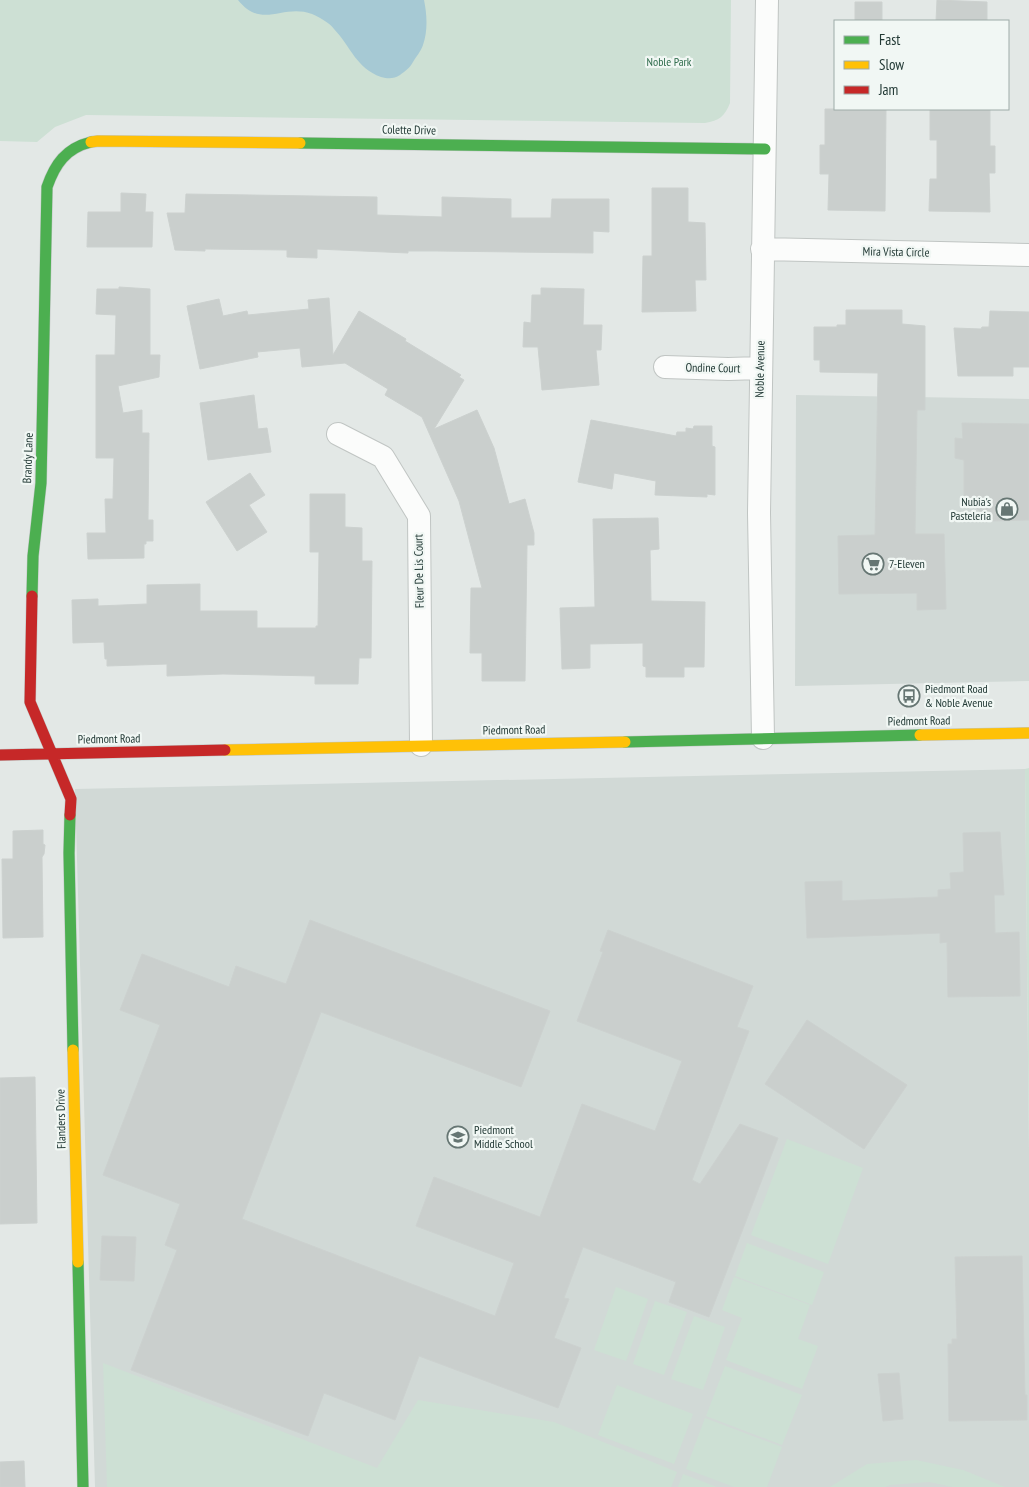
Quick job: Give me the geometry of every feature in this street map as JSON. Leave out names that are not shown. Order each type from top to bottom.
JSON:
[{"type":"street","name":"Noble Avenue","points":[[763,738],[758,512],[767,0]]},
{"type":"street","name":"Colette Drive","points":[[58,160],[70,150],[83,143],[98,140],[765,149]]},
{"type":"street","name":"Brandy Lane","points":[[53,754],[30,702],[30,694],[33,556],[41,483],[47,187],[51,173],[58,160]]},
{"type":"street","name":"Mira Vista Circle","points":[[762,249],[1029,254]]},
{"type":"street","name":"Ondine Court","points":[[665,367],[760,368]]},
{"type":"street","name":"Fleur De Lis Court","points":[[338,434],[383,457],[419,516],[421,745]]},
{"type":"street","name":"Piedmont Road","points":[[0,755],[1029,732]]},
{"type":"street","name":"Flanders Drive","points":[[53,754],[71,799],[69,862],[84,1487]]},
{"type":"shaded area","points":[[796,395],[1029,399],[1029,681],[795,686]]},
{"type":"shaded area","name":"Piedmont Middle School","points":[[1025,769],[1029,1151],[1029,1487],[95,1487],[75,789]]},
{"type":"green space","name":"Noble Park","points":[[0,0],[731,0],[730,103],[721,117],[705,123],[86,115],[55,127],[37,142],[0,141]]},
{"type":"green space","points":[[1029,768],[1029,1151],[1025,769]]},
{"type":"green space","points":[[787,1139],[863,1168],[828,1264],[751,1235]]},
{"type":"green space","points":[[747,1243],[824,1272],[812,1305],[735,1276]]},
{"type":"green space","points":[[734,1277],[810,1305],[798,1339],[818,1346],[802,1389],[726,1360],[742,1318],[722,1310]]},
{"type":"green space","points":[[616,1287],[648,1299],[626,1361],[594,1350]]},
{"type":"green space","points":[[655,1301],[687,1312],[664,1375],[633,1364]]},
{"type":"green space","points":[[694,1316],[725,1327],[703,1390],[671,1379]]},
{"type":"green space","points":[[103,1363],[377,1468],[418,1400],[554,1422],[677,1472],[671,1487],[107,1487]]},
{"type":"green space","points":[[725,1366],[802,1395],[782,1445],[706,1416]]},
{"type":"green space","points":[[617,1385],[693,1414],[674,1464],[598,1435]]},
{"type":"green space","points":[[705,1418],[782,1447],[767,1487],[734,1487],[686,1469]]},
{"type":"green space","points":[[916,1460],[963,1470],[1005,1487],[953,1487],[929,1482],[885,1487],[830,1487],[867,1464]]},
{"type":"green space","points":[[683,1474],[717,1487],[678,1487]]},
{"type":"water","points":[[238,0],[424,0],[426,11],[425,40],[420,52],[407,69],[395,77],[384,78],[372,73],[360,63],[332,27],[318,17],[301,11],[264,15],[247,9]]},
{"type":"building","points":[[937,0],[987,2],[987,20],[936,20]]},
{"type":"building","points":[[855,2],[882,2],[882,20],[855,20]]},
{"type":"building","points":[[825,109],[886,110],[885,211],[828,210],[829,174],[820,174],[820,145],[825,145]]},
{"type":"building","points":[[930,110],[990,110],[990,146],[995,146],[995,173],[989,173],[990,212],[929,211],[930,179],[937,179],[937,140],[930,140]]},
{"type":"building","points":[[652,188],[688,188],[688,222],[705,223],[706,280],[695,280],[696,311],[642,312],[643,256],[652,256]]},
{"type":"building","points":[[121,193],[146,194],[145,212],[153,212],[152,247],[87,247],[88,212],[121,212]]},
{"type":"building","points":[[186,194],[377,197],[377,215],[442,217],[442,197],[511,199],[511,218],[551,218],[552,199],[609,199],[609,232],[593,231],[593,253],[408,251],[408,253],[317,249],[317,258],[287,257],[287,250],[175,250],[167,213],[185,213]]},
{"type":"building","points":[[119,287],[150,289],[150,355],[160,355],[159,377],[118,386],[123,413],[142,410],[142,433],[149,433],[148,520],[153,520],[153,541],[146,541],[146,544],[144,544],[144,558],[88,559],[87,533],[106,533],[105,499],[113,499],[114,458],[96,458],[96,355],[115,355],[116,315],[96,314],[97,289],[119,289]]},
{"type":"building","points":[[541,288],[584,289],[583,325],[602,325],[601,350],[596,350],[599,385],[542,390],[538,347],[523,347],[524,322],[531,323],[532,295],[541,295]]},
{"type":"building","points":[[329,298],[333,355],[359,311],[461,375],[459,377],[464,380],[434,429],[477,410],[494,448],[509,504],[525,499],[534,533],[534,545],[527,545],[525,681],[482,681],[482,653],[470,653],[471,588],[482,588],[459,501],[422,417],[385,395],[388,389],[345,363],[302,367],[300,348],[257,352],[258,357],[200,369],[187,306],[219,299],[223,316],[247,311],[248,315],[309,309],[308,300]]},
{"type":"building","points":[[846,310],[902,310],[902,324],[925,326],[925,410],[917,410],[915,534],[944,534],[946,609],[917,610],[917,593],[839,594],[838,536],[875,535],[878,373],[820,372],[820,360],[814,360],[814,327],[846,325]]},
{"type":"building","points":[[990,311],[1029,312],[1029,367],[1013,367],[1013,376],[958,376],[954,328],[981,329],[982,327],[989,327]]},
{"type":"building","points":[[254,395],[258,429],[267,428],[271,452],[208,460],[200,403]]},
{"type":"building","points":[[591,420],[676,436],[677,432],[686,432],[686,428],[693,429],[694,426],[712,426],[712,446],[715,447],[715,495],[707,494],[707,497],[655,495],[656,481],[614,473],[612,489],[578,482]]},
{"type":"building","points":[[962,423],[1029,424],[1029,520],[990,521],[964,496],[964,460],[955,458],[955,438],[963,439]]},
{"type":"building","points":[[250,473],[265,495],[249,505],[267,532],[237,551],[206,502]]},
{"type":"building","points":[[310,494],[345,494],[345,527],[362,528],[362,561],[372,561],[371,658],[359,658],[358,684],[315,684],[315,676],[223,674],[167,676],[167,664],[107,666],[104,642],[73,643],[72,600],[98,599],[98,606],[147,604],[147,585],[200,584],[200,611],[257,611],[257,628],[316,628],[318,626],[319,552],[310,552]]},
{"type":"building","points":[[658,518],[659,549],[650,550],[651,601],[705,602],[704,667],[684,667],[684,677],[646,677],[646,667],[643,666],[643,643],[590,644],[590,668],[562,669],[560,608],[595,607],[593,519]]},
{"type":"building","points":[[43,830],[43,844],[45,845],[42,857],[43,937],[3,938],[2,859],[13,859],[13,831]]},
{"type":"building","points":[[1000,832],[1004,895],[994,895],[995,933],[1019,932],[1020,996],[948,997],[947,942],[940,943],[940,933],[807,938],[805,882],[842,881],[842,901],[938,897],[938,890],[951,889],[950,873],[964,872],[963,833]]},
{"type":"building","points":[[310,920],[550,1011],[521,1087],[321,1012],[242,1219],[495,1316],[514,1263],[416,1226],[434,1177],[540,1217],[582,1104],[655,1131],[682,1061],[577,1021],[603,952],[600,951],[608,930],[753,986],[737,1027],[749,1031],[692,1180],[700,1184],[740,1124],[778,1138],[709,1317],[669,1302],[676,1282],[583,1247],[564,1298],[569,1299],[554,1338],[581,1348],[558,1408],[419,1356],[395,1420],[324,1393],[308,1436],[131,1370],[177,1250],[165,1245],[180,1204],[103,1175],[160,1025],[120,1010],[142,954],[229,987],[236,966],[286,984]]},
{"type":"building","points":[[807,1020],[907,1085],[864,1149],[765,1084]]},
{"type":"building","points":[[35,1077],[37,1223],[0,1224],[0,1078]]},
{"type":"building","points":[[102,1236],[136,1237],[134,1281],[100,1280]]},
{"type":"building","points":[[1022,1256],[1027,1420],[949,1421],[948,1344],[952,1344],[952,1339],[957,1339],[955,1257]]},
{"type":"building","points":[[899,1373],[903,1419],[883,1421],[878,1374]]},
{"type":"building","points":[[24,1461],[25,1487],[0,1487],[0,1462]]},
{"type":"traffic: fast","points":[[32,596],[33,556],[41,483],[47,187],[54,171],[63,158],[75,148],[91,142]]},
{"type":"traffic: fast","points":[[300,143],[765,149]]},
{"type":"traffic: fast","points":[[625,742],[920,735]]},
{"type":"traffic: fast","points":[[70,815],[73,1050]]},
{"type":"traffic: fast","points":[[78,1262],[83,1487]]},
{"type":"traffic: slow","points":[[91,142],[300,143]]},
{"type":"traffic: slow","points":[[920,735],[1029,733]]},
{"type":"traffic: slow","points":[[225,750],[625,742]]},
{"type":"traffic: slow","points":[[73,1050],[78,1262]]},
{"type":"traffic: jam","points":[[32,596],[30,702],[71,799],[70,815]]},
{"type":"traffic: jam","points":[[0,755],[225,750]]},
{"type":"place","name":"Nubia's Pasteleria","points":[[1007,509]]},
{"type":"place","name":"7-Eleven","points":[[873,564]]},
{"type":"place","name":"Piedmont Road & Noble Avenue","points":[[909,696]]},
{"type":"place","name":"Piedmont Middle School","points":[[458,1137]]}]
